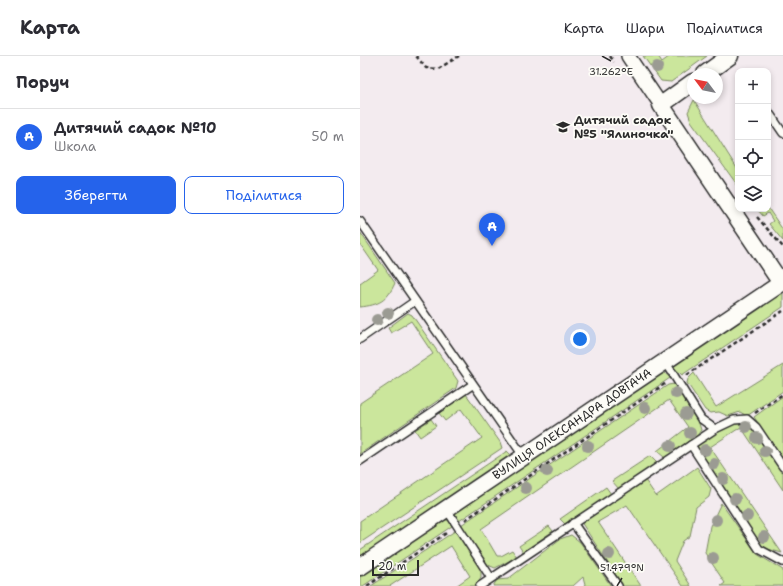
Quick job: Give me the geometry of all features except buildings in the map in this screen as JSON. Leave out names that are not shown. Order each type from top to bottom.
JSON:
[{"type":"street","points":[[628,56],[782,282]]},
{"type":"street","points":[[713,68],[730,56]]},
{"type":"street","points":[[661,105],[687,86]]},
{"type":"street","name":"ВУЛИЦЯ ОЛЕКСАНДРА ДОВГАЧА","points":[[360,567],[448,510],[664,361],[782,282]]},
{"type":"lane","points":[[771,115],[783,132]]},
{"type":"lane","points":[[360,221],[472,385],[524,457]]},
{"type":"lane","points":[[360,339],[415,301]]},
{"type":"lane","points":[[664,361],[701,419],[715,430]]},
{"type":"lane","points":[[360,461],[472,385]]},
{"type":"lane","points":[[480,586],[691,445],[734,420],[747,419],[756,427],[783,467]]},
{"type":"lane","points":[[691,445],[760,549],[783,562]]},
{"type":"lane","points":[[448,510],[491,578]]},
{"type":"lane","points":[[573,523],[618,586]]},
{"type":"path","points":[[416,56],[426,68],[438,69],[459,56]]},
{"type":"path","points":[[610,56],[614,62]]},
{"type":"path","points":[[755,214],[783,247]]},
{"type":"path","points":[[368,586],[666,383],[678,381],[783,311]]},
{"type":"path","points":[[747,419],[783,394]]},
{"type":"green space","points":[[643,56],[658,56],[662,62],[670,56],[707,56],[690,68],[687,68],[687,70],[671,82],[661,81]]},
{"type":"green space","points":[[692,104],[697,104],[735,165],[735,182],[691,121],[688,112]]},
{"type":"green space","points":[[760,212],[771,212],[783,230],[783,241],[769,224],[773,221],[768,213],[763,216]]},
{"type":"green space","points":[[360,232],[395,283],[389,294],[382,301],[372,305],[360,307],[360,283],[378,270],[360,244]]},
{"type":"green space","points":[[783,287],[783,307],[682,375],[672,365]]},
{"type":"green space","points":[[408,313],[412,315],[458,381],[456,388],[360,454],[360,403],[433,354],[411,321],[391,333],[388,328]]},
{"type":"green space","points":[[783,365],[783,391],[747,416],[740,412],[728,416],[719,412],[710,413],[705,410],[687,383],[688,379],[694,373],[716,407]]},
{"type":"green space","points":[[658,372],[665,373],[670,378],[459,521],[455,514],[455,510]]},
{"type":"green space","points":[[674,384],[698,420],[701,430],[695,439],[665,458],[657,451],[688,427],[669,400],[481,529],[497,556],[501,556],[512,550],[517,557],[495,568],[488,565],[461,525],[668,385]]},
{"type":"green space","points":[[466,394],[500,442],[502,448],[360,543],[360,521],[482,438],[461,409],[445,421],[439,413]]},
{"type":"green space","points":[[783,396],[783,460],[754,417]]},
{"type":"green space","points":[[431,419],[436,426],[420,437],[415,430]]},
{"type":"green space","points":[[746,421],[754,429],[783,471],[783,490],[741,427],[710,447],[782,553],[760,547],[694,446],[734,422]]},
{"type":"green space","points":[[507,451],[510,454],[508,460],[360,560],[360,550]]},
{"type":"green space","points":[[650,456],[658,464],[619,489],[612,481]]},
{"type":"green space","points":[[697,467],[711,489],[709,497],[696,507],[690,536],[683,541],[675,561],[691,586],[683,586],[627,505],[598,522],[641,586],[623,586],[581,522],[645,480],[656,496]]},
{"type":"green space","points":[[606,487],[611,494],[565,524],[560,519]]},
{"type":"green space","points":[[721,503],[757,554],[783,570],[783,586],[721,586],[725,583],[705,553],[710,526]]},
{"type":"green space","points":[[443,520],[448,520],[452,526],[363,586],[360,586],[360,576]]},
{"type":"green space","points":[[549,526],[553,531],[523,552],[519,546]]},
{"type":"green space","points":[[455,531],[481,567],[481,577],[476,586],[456,586],[470,576],[451,546],[390,586],[371,586]]},
{"type":"green space","points":[[571,535],[580,542],[611,586],[584,586],[585,584],[583,577],[573,586],[493,586],[497,580],[508,579],[560,539]]},
{"type":"place","name":"Дитячий садок №5 \"Ялиночка\"","points":[[563,127]]},
{"type":"place","name":"Дитячий садок №10","points":[[492,246]]}]
